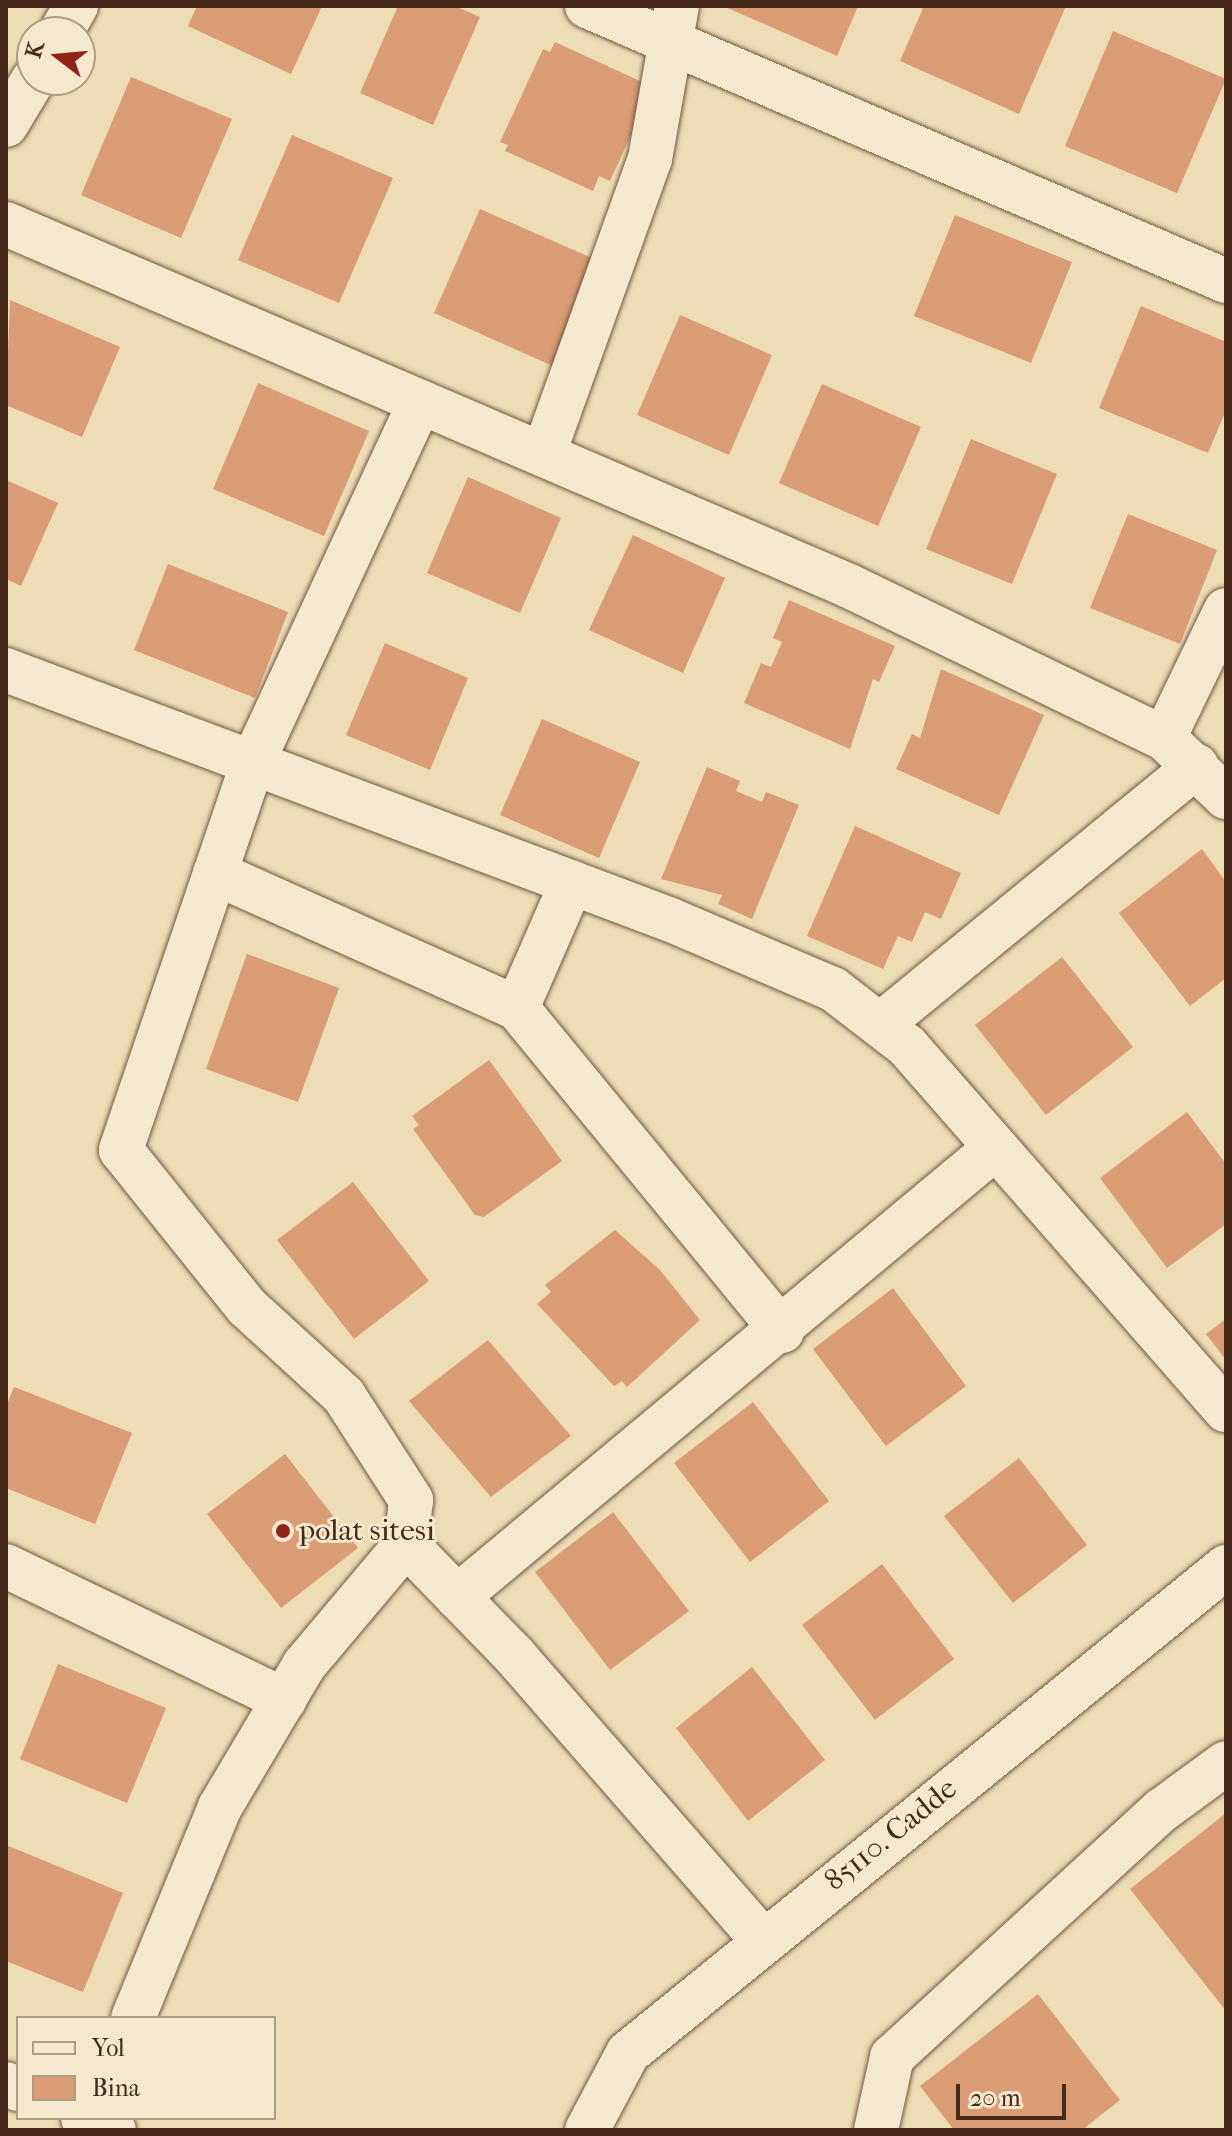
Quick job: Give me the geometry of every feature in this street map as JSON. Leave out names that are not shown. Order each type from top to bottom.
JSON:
[{"type":"street","points":[[587,6],[671,25],[1226,281]]},
{"type":"street","points":[[544,453],[650,159],[671,25]]},
{"type":"street","points":[[6,125],[23,96]]},
{"type":"street","points":[[6,224],[849,586],[1164,738],[1197,766],[1226,797]]},
{"type":"street","points":[[134,2016],[220,1807],[284,1700],[406,1544],[411,1500],[344,1396],[247,1307],[121,1150],[253,762],[420,402]]},
{"type":"street","points":[[1164,738],[1226,610]]},
{"type":"street","points":[[6,670],[572,882],[833,989],[907,1046],[993,1150],[1226,1410]]},
{"type":"street","points":[[880,1025],[1197,766]]},
{"type":"street","points":[[215,873],[517,1008],[782,1331]]},
{"type":"street","points":[[517,1008],[572,882]]},
{"type":"street","points":[[457,1597],[782,1331],[993,1150]]},
{"type":"street","points":[[406,1544],[457,1597],[762,1939]]},
{"type":"street","points":[[6,1566],[284,1700]]},
{"type":"street","name":"85110. Cadde","points":[[587,2128],[628,2053],[762,1939],[1226,1567]]},
{"type":"street","points":[[876,2130],[892,2057],[1162,1810],[1226,1763]]},
{"type":"building","points":[[197,6],[322,6],[291,74],[188,26]]},
{"type":"building","points":[[398,6],[455,6],[480,17],[433,125],[360,93]]},
{"type":"building","points":[[723,6],[858,6],[837,56]]},
{"type":"building","points":[[924,6],[1066,6],[1019,114],[900,61]]},
{"type":"building","points":[[1113,31],[1226,79],[1177,193],[1065,146]]},
{"type":"building","points":[[555,42],[642,82],[638,90],[649,96],[610,181],[599,176],[593,191],[505,151],[508,145],[500,142],[543,49],[550,52]]},
{"type":"building","points":[[131,77],[232,119],[181,238],[81,195]]},
{"type":"building","points":[[292,135],[393,178],[339,303],[238,260]]},
{"type":"building","points":[[480,209],[601,262],[555,367],[434,313]]},
{"type":"building","points":[[955,215],[1072,262],[1031,363],[914,316]]},
{"type":"building","points":[[10,300],[120,347],[82,437],[6,405]]},
{"type":"building","points":[[1141,306],[1226,342],[1226,410],[1208,453],[1099,408]]},
{"type":"building","points":[[680,315],[772,355],[729,455],[637,415]]},
{"type":"building","points":[[258,383],[369,431],[324,536],[213,489]]},
{"type":"building","points":[[822,384],[921,427],[878,526],[779,483]]},
{"type":"building","points":[[971,439],[1057,474],[1012,584],[926,549]]},
{"type":"building","points":[[468,477],[561,518],[520,613],[427,573]]},
{"type":"building","points":[[6,480],[58,503],[21,586],[6,579]]},
{"type":"building","points":[[1128,514],[1217,550],[1180,644],[1090,608]]},
{"type":"building","points":[[633,535],[725,578],[683,673],[589,630]]},
{"type":"building","points":[[168,564],[288,612],[255,698],[134,650]]},
{"type":"building","points":[[789,600],[895,646],[879,682],[873,679],[850,749],[744,703],[761,663],[771,667],[782,642],[773,638]]},
{"type":"building","points":[[385,643],[468,678],[430,770],[346,735]]},
{"type":"building","points":[[941,669],[1044,715],[999,815],[896,769],[912,734],[920,738]]},
{"type":"building","points":[[542,719],[640,762],[599,858],[500,815]]},
{"type":"building","points":[[707,767],[740,781],[736,791],[762,802],[766,792],[799,805],[752,919],[718,904],[722,895],[661,879]]},
{"type":"building","points":[[855,826],[961,873],[941,919],[925,912],[912,942],[898,936],[883,969],[807,936]]},
{"type":"building","points":[[1202,849],[1226,882],[1226,978],[1190,1006],[1119,913]]},
{"type":"building","points":[[247,954],[339,988],[298,1102],[206,1069]]},
{"type":"building","points":[[1062,957],[1133,1047],[1046,1115],[975,1025]]},
{"type":"building","points":[[489,1060],[562,1161],[484,1217],[475,1215],[413,1129],[419,1125],[412,1116]]},
{"type":"building","points":[[1187,1112],[1226,1164],[1226,1224],[1167,1268],[1100,1178]]},
{"type":"building","points":[[353,1182],[429,1281],[354,1339],[277,1240]]},
{"type":"building","points":[[615,1230],[660,1270],[700,1320],[627,1387],[622,1381],[614,1386],[537,1304],[551,1292],[545,1285]]},
{"type":"building","points":[[893,1288],[966,1386],[886,1446],[813,1349]]},
{"type":"building","points":[[1226,1319],[1226,1360],[1206,1334]]},
{"type":"building","points":[[488,1340],[571,1436],[491,1497],[409,1401]]},
{"type":"building","points":[[14,1387],[132,1433],[95,1524],[6,1488],[6,1407]]},
{"type":"building","points":[[753,1402],[829,1501],[750,1562],[674,1463]]},
{"type":"building","name":"polat sitesi","points":[[285,1454],[358,1548],[281,1608],[207,1514]]},
{"type":"building","points":[[1019,1458],[1087,1545],[1013,1603],[944,1516]]},
{"type":"building","points":[[613,1512],[689,1611],[610,1670],[535,1572]]},
{"type":"building","points":[[882,1564],[954,1659],[875,1720],[802,1625]]},
{"type":"building","points":[[58,1664],[166,1708],[127,1803],[20,1759]]},
{"type":"building","points":[[752,1667],[825,1760],[748,1821],[676,1728]]},
{"type":"building","points":[[1226,1813],[1226,2011],[1130,1889]]},
{"type":"building","points":[[6,1845],[123,1893],[83,1992],[6,1961]]},
{"type":"building","points":[[1038,1994],[1120,2100],[1082,2130],[954,2130],[920,2086]]},
{"type":"place","name":"polat sitesi","points":[[283,1531]]}]
